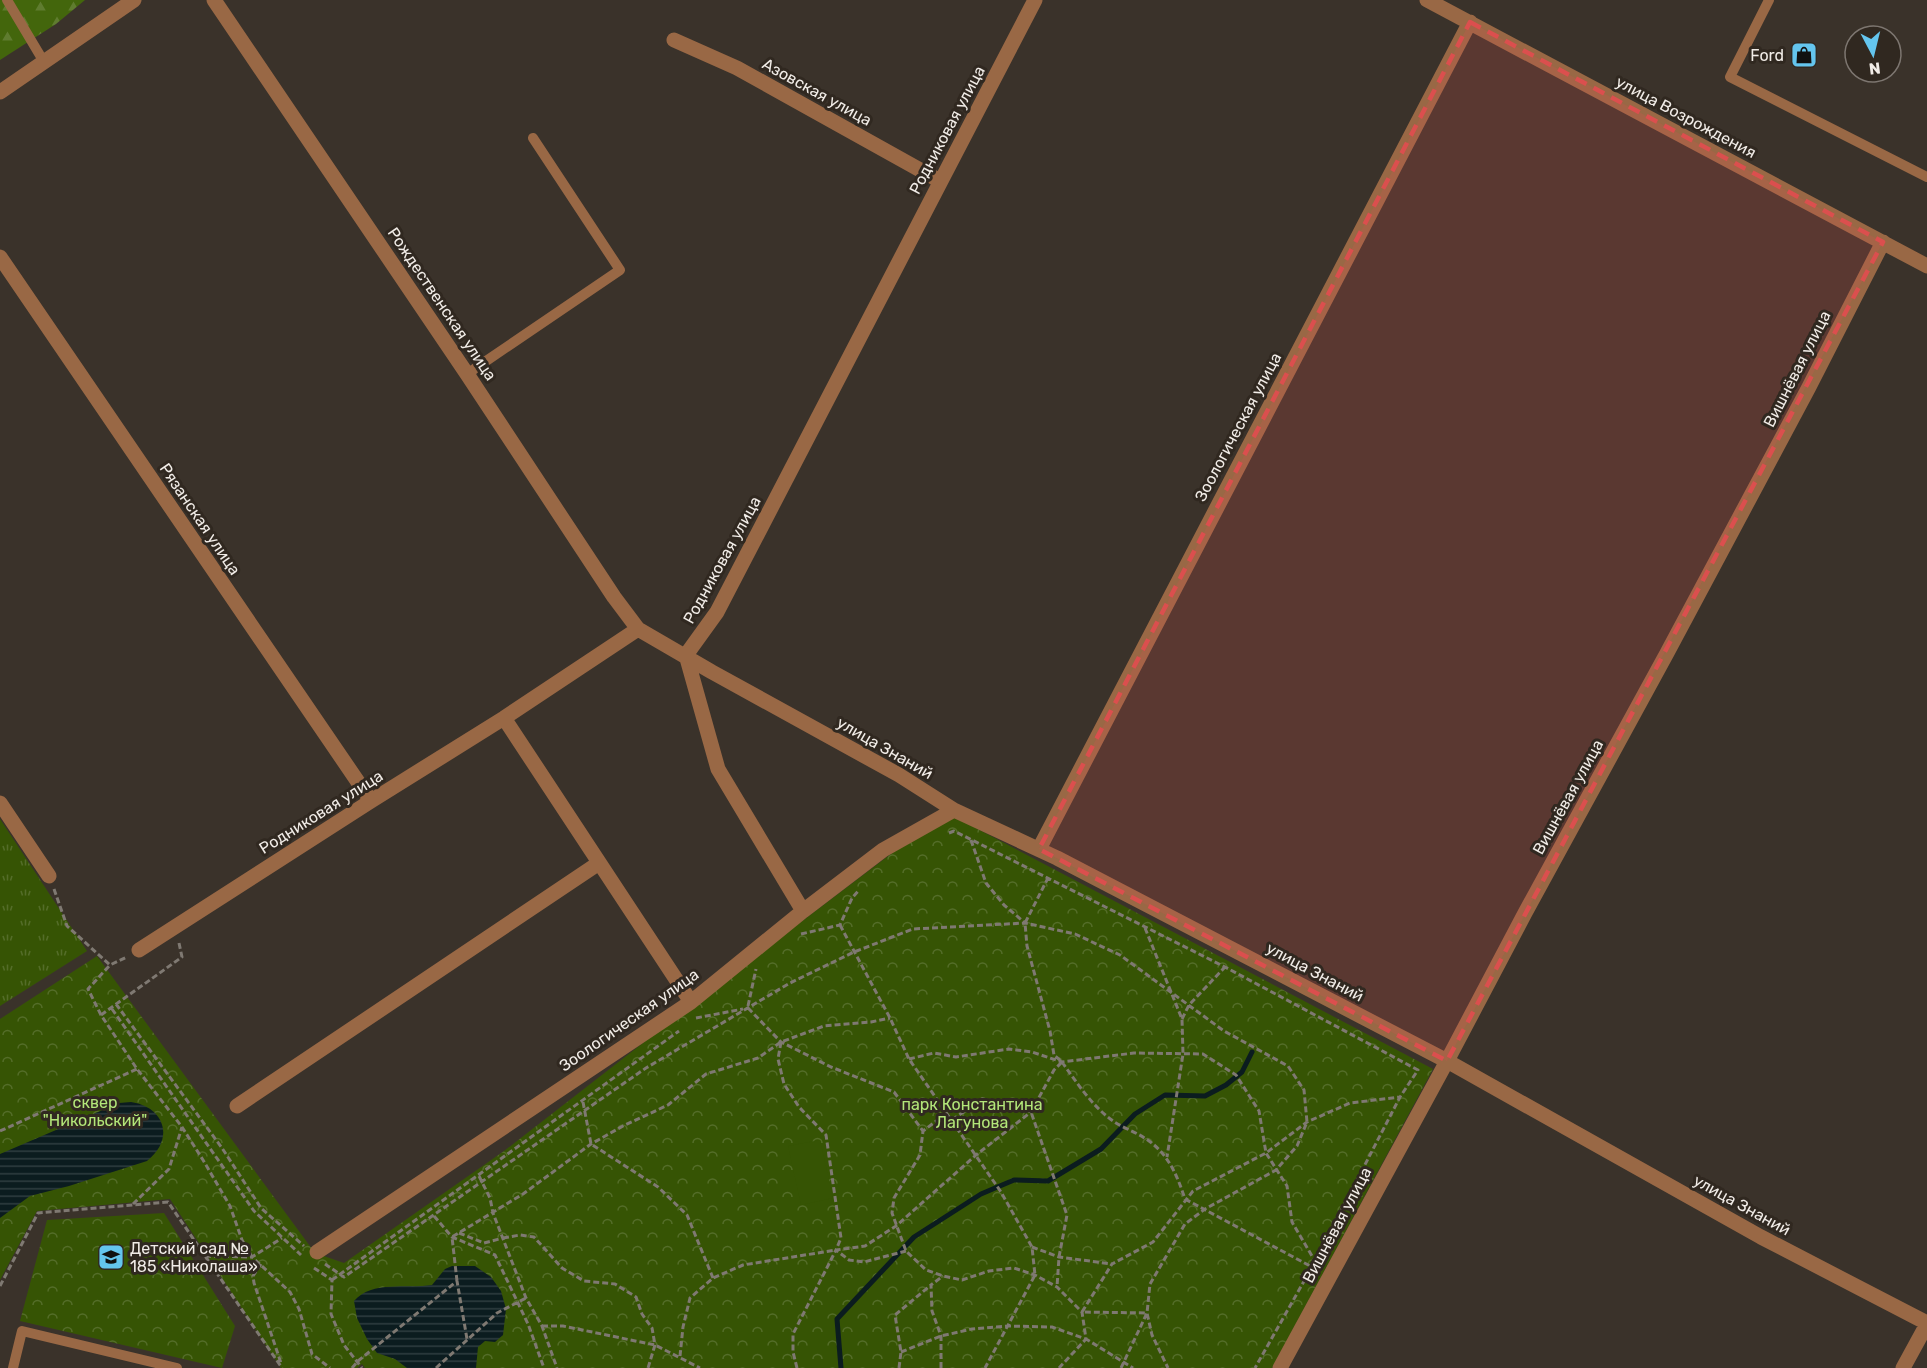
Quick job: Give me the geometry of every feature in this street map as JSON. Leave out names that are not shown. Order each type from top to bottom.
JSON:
[{"type":"street","points":[[0,92],[134,0]]},
{"type":"street","name":"Рождественская улица","points":[[214,0],[467,374],[614,597],[638,629]]},
{"type":"street","name":"Родниковая улица","points":[[686,655],[717,612],[1035,0]]},
{"type":"street","name":"улица Возрождения","points":[[1427,0],[1927,266]]},
{"type":"street","name":"Зоологическая улица","points":[[1039,849],[1470,22]]},
{"type":"street","name":"Азовская улица","points":[[675,40],[737,68],[940,182]]},
{"type":"street","name":"Вишнёвая улица","points":[[1280,1368],[1738,520],[1883,242]]},
{"type":"street","name":"Рязанская улица","points":[[0,257],[371,801]]},
{"type":"street","points":[[638,629],[686,655],[718,769],[803,911]]},
{"type":"street","name":"Родниковая улица","points":[[139,950],[504,718],[638,629]]},
{"type":"street","name":"улица Знаний","points":[[686,655],[712,672],[899,775],[954,810],[1039,849],[1447,1061],[1761,1237],[1927,1323]]},
{"type":"street","points":[[504,718],[691,1002]]},
{"type":"street","points":[[0,803],[49,876]]},
{"type":"street","name":"Зоологическая улица","points":[[314,1258],[691,1002],[803,911],[883,850],[954,810]]},
{"type":"street","points":[[237,1106],[599,863]]},
{"type":"street","points":[[1903,1368],[1927,1323]]},
{"type":"lane","points":[[7,0],[44,62]]},
{"type":"lane","points":[[1769,0],[1730,77],[1927,177]]},
{"type":"lane","points":[[467,374],[620,270],[533,138]]},
{"type":"lane","points":[[13,1368],[22,1331],[177,1368]]},
{"type":"path","points":[[944,835],[954,831],[1225,967],[1419,1070],[1400,1096],[1312,1268],[1255,1368]]},
{"type":"path","points":[[971,840],[986,883],[1004,905],[1025,923]]},
{"type":"path","points":[[49,876],[67,926],[110,965]]},
{"type":"path","points":[[1048,878],[1025,923],[1028,946],[1054,1055],[1062,1062],[1089,1099],[1113,1121],[1147,1139],[1167,1157],[1177,1174],[1185,1199],[1312,1268]]},
{"type":"path","points":[[840,925],[852,898],[866,883]]},
{"type":"path","points":[[111,1008],[254,1211],[283,1238],[344,1277],[483,1183],[646,1068],[790,983],[854,952],[913,929],[1025,923],[1076,934],[1120,955],[1224,1031],[1288,1066],[1304,1090],[1307,1122],[1297,1146],[1276,1170],[1204,1209],[1185,1224],[1150,1284],[1147,1313],[1152,1335],[1168,1368]]},
{"type":"path","points":[[101,1015],[182,957],[176,925]]},
{"type":"path","points":[[797,935],[840,925]]},
{"type":"path","points":[[840,925],[890,1018],[909,1059],[1001,1192],[1032,1247],[1035,1275],[985,1368]]},
{"type":"path","points":[[1145,927],[1182,1018],[1183,1054],[1167,1157]]},
{"type":"path","points":[[139,950],[110,965],[88,989],[101,1015],[137,1069],[182,1127],[230,1206],[242,1240],[252,1257],[290,1292],[299,1309],[312,1354],[330,1368]]},
{"type":"path","points":[[748,1008],[757,965]]},
{"type":"path","points":[[1182,1018],[1189,1005],[1225,967]]},
{"type":"path","points":[[116,1004],[222,1148],[261,1208],[314,1258],[332,1280],[331,1314],[344,1345],[362,1368]]},
{"type":"path","points":[[696,1018],[748,1008]]},
{"type":"path","points":[[748,1008],[781,1042],[831,1067],[894,1092],[923,1131],[920,1155],[894,1198],[892,1213],[906,1251],[926,1270],[962,1280],[989,1271],[1014,1268],[1035,1275],[1058,1287],[1082,1312],[1086,1340]]},
{"type":"path","points":[[452,1237],[524,1194],[591,1144],[623,1126],[668,1106],[706,1074],[758,1058],[781,1042],[824,1026],[890,1018]]},
{"type":"path","points":[[332,1280],[687,1026]]},
{"type":"path","points":[[781,1042],[778,1059],[783,1084],[799,1107],[826,1135],[841,1238],[793,1334],[793,1352],[797,1368]]},
{"type":"path","points":[[909,1059],[934,1053],[956,1058],[1009,1050],[1032,1052],[1062,1062],[1134,1053],[1203,1054],[1236,1075],[1259,1111],[1266,1154],[1287,1186],[1292,1222],[1315,1261]]},
{"type":"path","points":[[680,1356],[683,1327],[690,1298],[713,1278],[744,1265],[865,1246],[896,1227],[976,1155],[1031,1112],[1054,1070],[1062,1062]]},
{"type":"path","points":[[0,1131],[137,1069]]},
{"type":"path","points":[[1082,1312],[1112,1264],[1153,1242],[1193,1191],[1266,1154],[1307,1122],[1350,1103],[1400,1096]]},
{"type":"path","points":[[952,1120],[982,1099],[1017,1104],[1031,1112],[1067,1215],[1059,1257],[1058,1287]]},
{"type":"path","points":[[583,1102],[591,1144],[658,1187],[687,1215],[713,1278]]},
{"type":"path","points":[[923,1131],[947,1113]]},
{"type":"path","points":[[131,1205],[169,1169],[182,1127]]},
{"type":"path","points":[[479,1176],[490,1198],[493,1213],[526,1298],[542,1326],[557,1368]]},
{"type":"path","points":[[0,1286],[38,1213],[168,1202],[282,1368],[254,1283],[253,1276],[261,1264]]},
{"type":"path","points":[[434,1216],[452,1237],[495,1255],[528,1324],[544,1368]]},
{"type":"path","points":[[459,1233],[484,1243],[520,1235],[534,1237],[562,1268],[584,1281],[615,1284],[636,1297],[642,1314],[652,1328],[655,1345],[648,1368]]},
{"type":"path","points":[[452,1237],[467,1339]]},
{"type":"path","points":[[206,1256],[252,1257],[283,1238]]},
{"type":"path","points":[[1032,1247],[1059,1257],[1112,1264]]},
{"type":"path","points":[[836,1250],[849,1260],[864,1262],[906,1251]]},
{"type":"path","points":[[899,1368],[901,1352],[895,1315],[943,1276]]},
{"type":"path","points":[[352,1368],[357,1361],[458,1281]]},
{"type":"path","points":[[931,1285],[932,1311],[941,1336],[941,1368]]},
{"type":"path","points":[[436,1368],[497,1313],[526,1298]]},
{"type":"path","points":[[1082,1312],[1147,1313]]},
{"type":"path","points":[[1121,1368],[1147,1313]]},
{"type":"path","points":[[542,1326],[563,1326],[655,1345],[700,1368]]},
{"type":"path","points":[[901,1352],[941,1336],[972,1329],[1008,1326],[1053,1327],[1086,1340],[1133,1368]]},
{"type":"path","points":[[1059,1368],[1086,1340]]},
{"type":"highlighted area","points":[[1470,22],[1883,242],[1447,1061],[1039,849]]},
{"type":"green space","points":[[0,0],[85,0],[56,24],[0,60]]},
{"type":"green space","name":"парк Константина Лагунова","points":[[955,817],[1433,1069],[1272,1368],[365,1368],[362,1364],[357,1368],[281,1368],[170,1199],[37,1211],[0,1280],[0,1019],[97,956],[315,1253],[344,1263],[504,1151],[904,844]]},
{"type":"green space","points":[[0,819],[87,951],[0,1006]]},
{"type":"green space","points":[[820,1140],[833,1198],[801,1205],[788,1146]]},
{"type":"green space","name":"Детский сад № 185 «Николаша»","points":[[164,1213],[235,1326],[222,1368],[20,1321],[47,1220]]},
{"type":"shaded area","points":[[131,1102],[152,1110],[162,1125],[161,1143],[147,1161],[30,1196],[0,1218],[0,1154],[119,1103]]},
{"type":"shaded area","points":[[452,1266],[475,1266],[491,1277],[501,1291],[506,1309],[503,1335],[495,1342],[485,1341],[478,1347],[476,1368],[407,1368],[395,1359],[377,1353],[357,1318],[354,1301],[361,1294],[370,1290],[432,1285],[445,1269]]},
{"type":"waterway","points":[[841,1368],[837,1319],[914,1237],[981,1194],[1014,1180],[1048,1181],[1101,1149],[1135,1114],[1165,1095],[1205,1096],[1226,1085],[1242,1072],[1252,1052]]},
{"type":"place","name":"Ford","points":[[1804,55]]},
{"type":"place","name":"Детский сад № 185 «Николаша»","points":[[111,1257]]},
{"type":"park label","name":"сквер \"Никольский\"","points":[[95,1111]]}]
